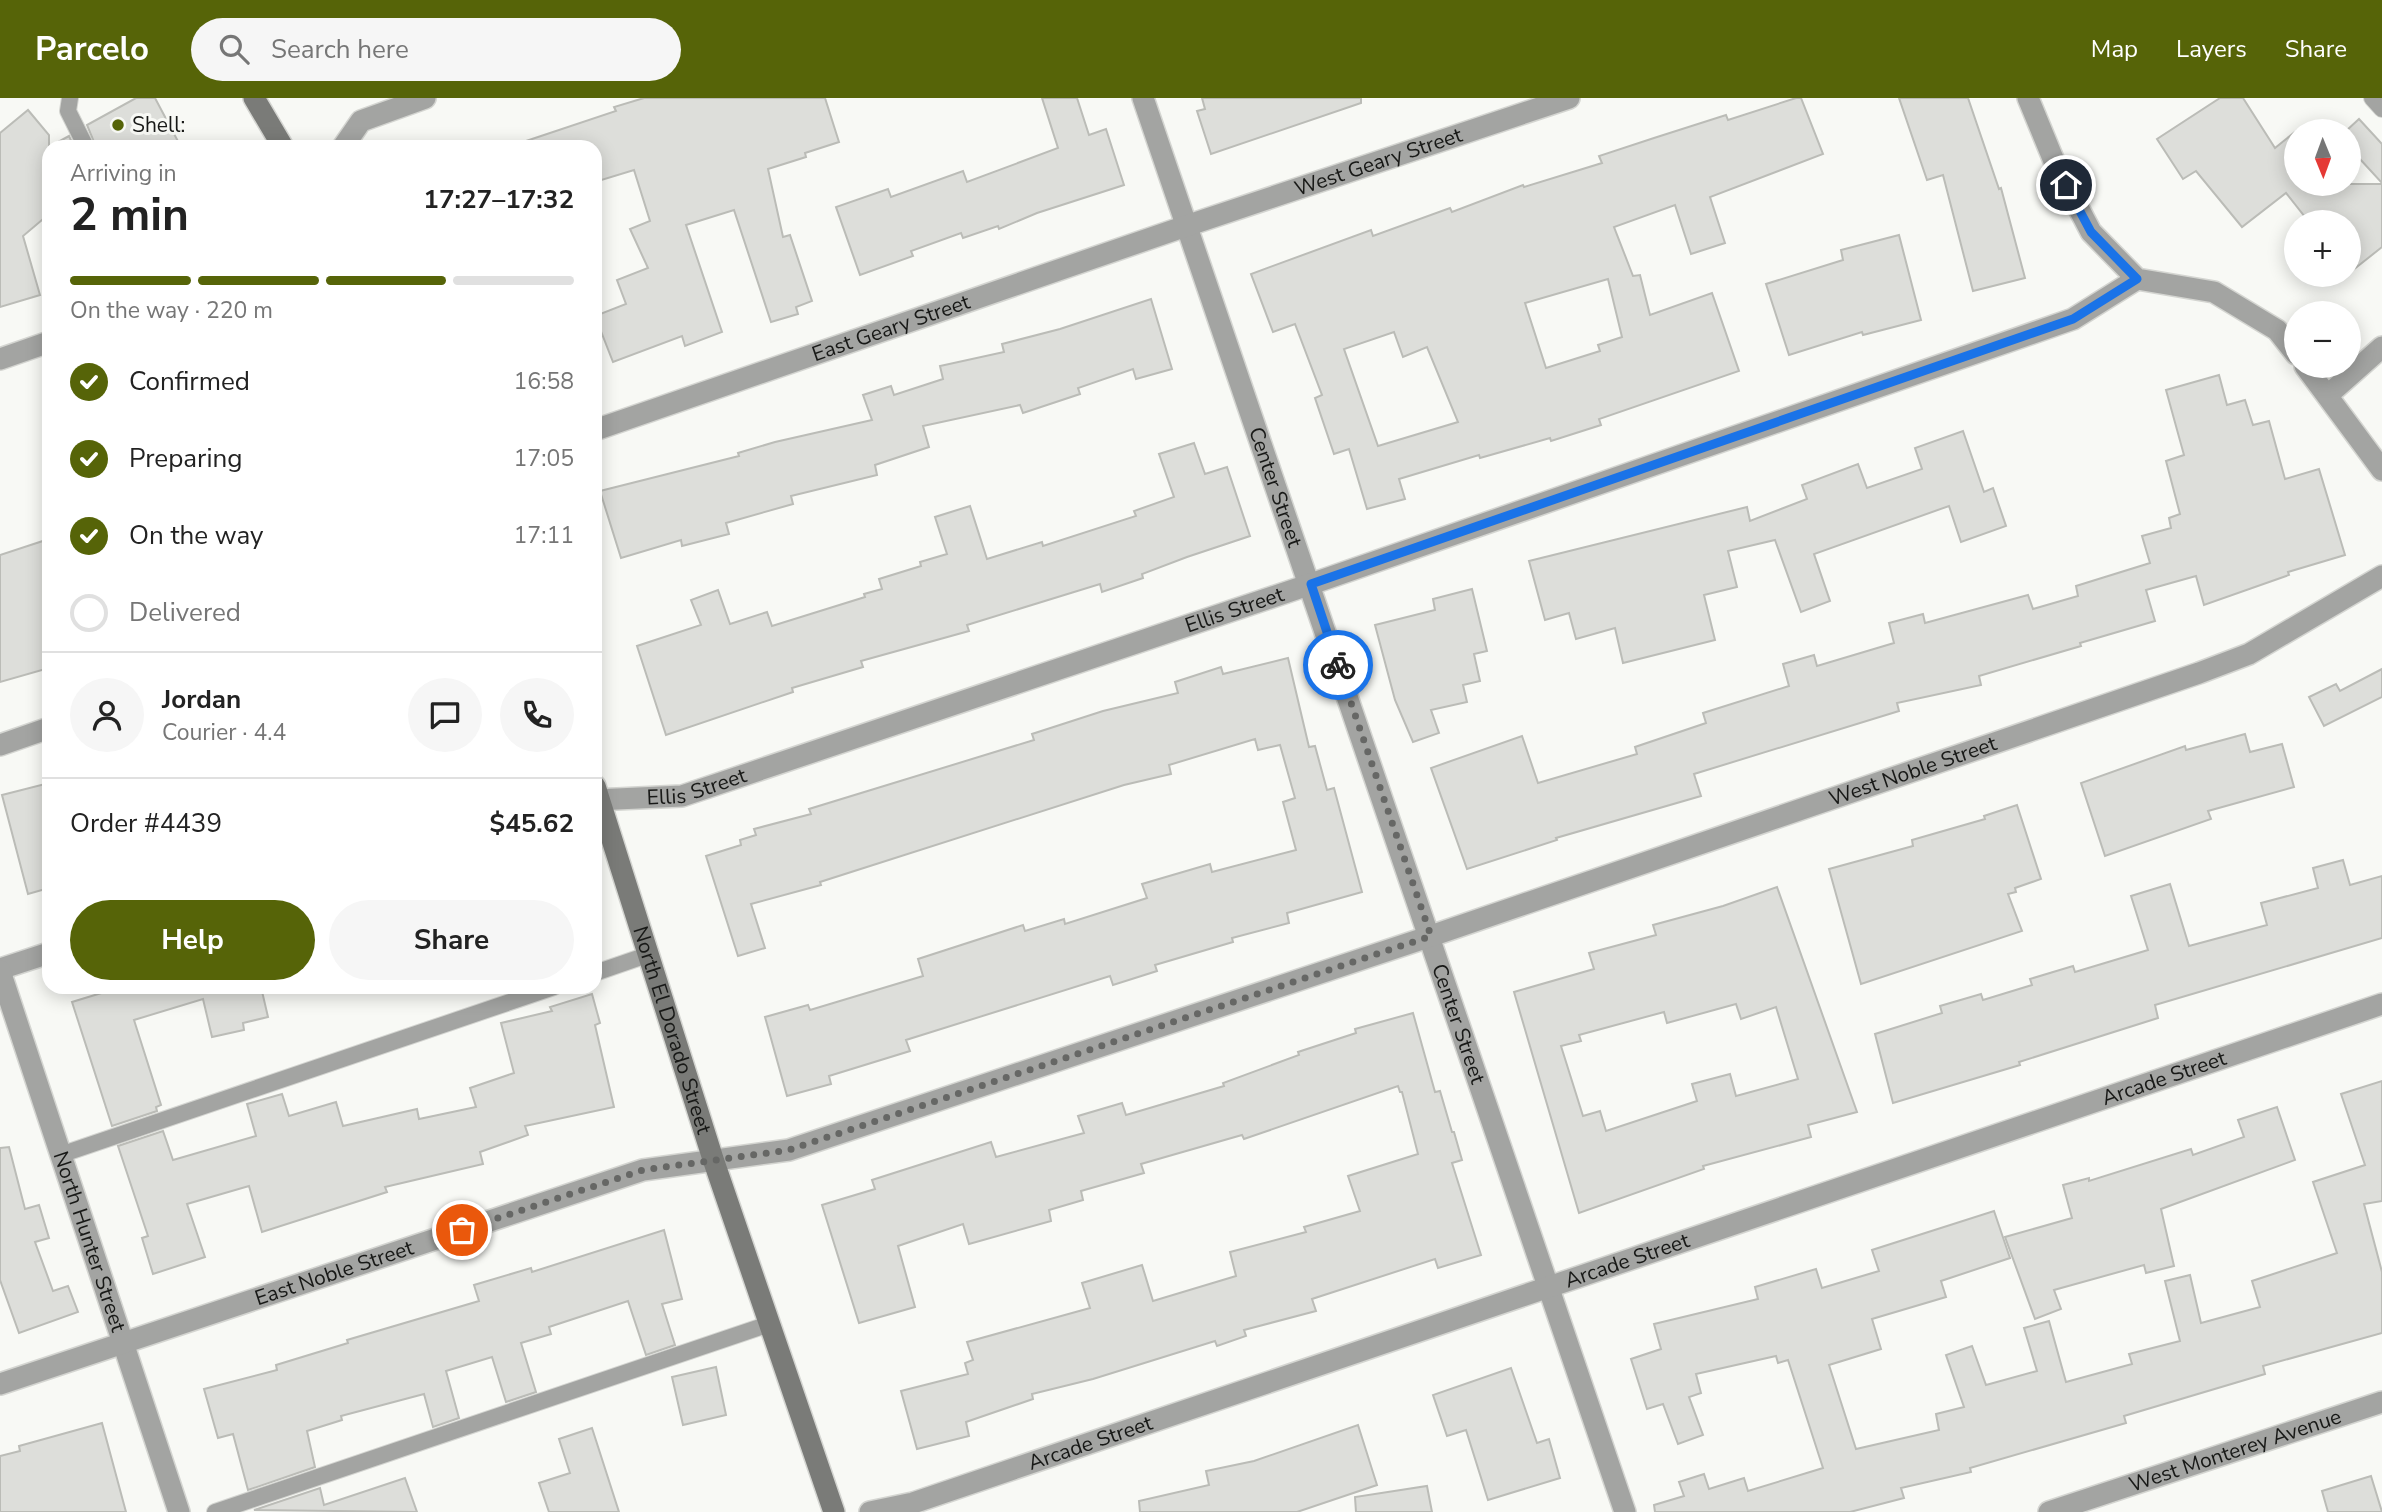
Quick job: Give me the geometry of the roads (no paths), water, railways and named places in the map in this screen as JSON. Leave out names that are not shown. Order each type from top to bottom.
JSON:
[{"type":"main road","points":[[254,98],[279,140]]},
{"type":"main road","name":"North El Dorado Street","points":[[602,810],[713,1159],[834,1512]]},
{"type":"street","points":[[348,140],[361,121],[425,98]]},
{"type":"street","name":"Center Street","points":[[1143,98],[1431,936],[1625,1512]]},
{"type":"street","name":"West Geary Street","points":[[1186,226],[1569,98]]},
{"type":"street","points":[[2028,98],[2054,161],[2091,232],[2137,279],[2214,292],[2277,330],[2284,339]]},
{"type":"street","name":"East Geary Street","points":[[602,428],[1186,226]]},
{"type":"street","name":"Ellis Street","points":[[602,795],[682,796],[1311,584],[2073,319],[2137,279]]},
{"type":"street","points":[[0,359],[42,344]]},
{"type":"street","points":[[2328,395],[2382,347]]},
{"type":"street","points":[[2315,378],[2382,470]]},
{"type":"street","name":"West Noble Street","points":[[1431,936],[2199,673],[2249,654],[2382,576]]},
{"type":"street","points":[[0,745],[42,730]]},
{"type":"street","name":"East Noble Street","points":[[0,1384],[643,1170],[789,1150],[1431,936]]},
{"type":"street","points":[[0,970],[42,955]]},
{"type":"street","name":"North Hunter Street","points":[[0,970],[63,1154],[179,1512]]},
{"type":"street","name":"Arcade Street","points":[[870,1512],[913,1503],[2382,1004]]},
{"type":"street","name":"West Monterey Avenue","points":[[2049,1512],[2382,1402]]},
{"type":"lane","points":[[70,98],[68,111],[82,140]]},
{"type":"lane","points":[[2372,98],[2382,109]]},
{"type":"lane","points":[[602,971],[650,954]]},
{"type":"lane","points":[[63,1154],[533,994]]},
{"type":"lane","points":[[215,1512],[769,1324]]},
{"type":"place","name":"Shell:","points":[[118,125]]}]
